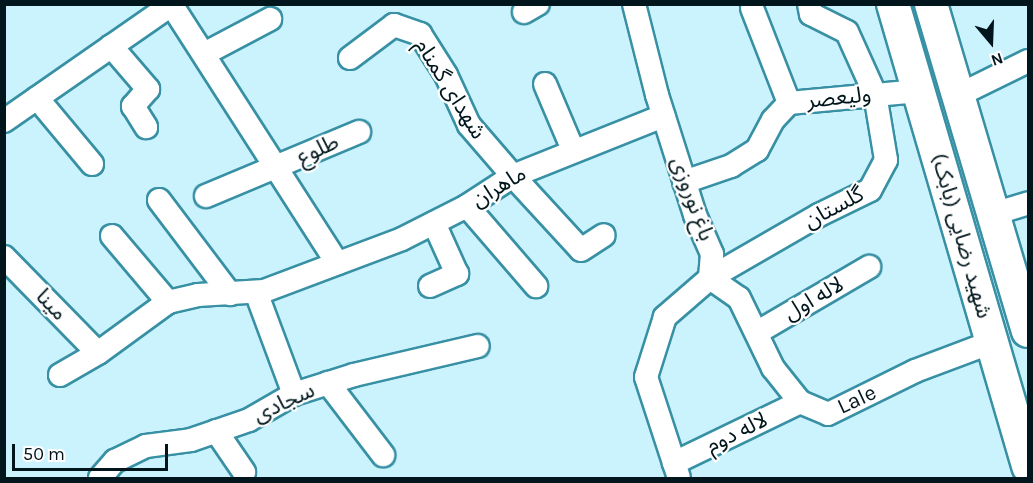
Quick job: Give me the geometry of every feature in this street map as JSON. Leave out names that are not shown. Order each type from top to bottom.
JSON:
[{"type":"main road","name":"شهید رضایی (بابک)","points":[[893,4],[952,196],[1029,467]]},
{"type":"main road","name":"شهید رضایی (بابک)","points":[[931,4],[1029,331]]},
{"type":"main road","points":[[952,196],[988,200]]},
{"type":"street","name":"باغ نوروزی","points":[[634,4],[663,116],[684,182],[712,254],[710,278]]},
{"type":"street","name":"گلستان","points":[[710,278],[819,215],[870,190],[886,160],[875,94],[847,32],[811,14],[809,4]]},
{"type":"street","points":[[4,121],[171,5],[337,263]]},
{"type":"street","points":[[752,8],[789,103]]},
{"type":"street","points":[[204,54],[270,20]]},
{"type":"street","name":"شهدای گمنام","points":[[350,58],[394,26],[420,34],[446,75],[468,125],[513,176]]},
{"type":"street","points":[[111,46],[148,89],[134,106],[146,127]]},
{"type":"street","points":[[957,96],[1029,61]]},
{"type":"street","points":[[545,84],[573,150]]},
{"type":"street","name":"ولیعصر","points":[[684,182],[731,166],[757,150],[773,120],[789,103],[918,91]]},
{"type":"street","points":[[37,98],[92,164]]},
{"type":"street","name":"ماهران","points":[[60,375],[98,353],[168,302],[256,292],[337,263],[434,223],[467,206],[513,176],[573,150],[663,116]]},
{"type":"street","name":"طلوع","points":[[206,196],[241,179],[278,169],[359,132]]},
{"type":"street","points":[[513,176],[581,250],[604,235]]},
{"type":"street","points":[[159,200],[230,294]]},
{"type":"street","points":[[988,200],[1029,203]]},
{"type":"street","points":[[467,206],[536,286]]},
{"type":"street","points":[[430,286],[457,274],[434,223]]},
{"type":"street","points":[[112,236],[168,302]]},
{"type":"street","name":"مینا","points":[[4,257],[98,353]]},
{"type":"street","name":"لاله اول","points":[[758,332],[869,267]]},
{"type":"street","points":[[676,471],[646,377],[665,317],[710,278]]},
{"type":"street","name":"Lale","points":[[710,278],[740,298],[773,368],[800,402],[828,414],[915,371],[992,342]]},
{"type":"street","points":[[256,292],[294,394]]},
{"type":"street","name":"سجادی","points":[[100,478],[115,461],[146,446],[191,440],[249,420],[294,394],[328,383],[478,346]]},
{"type":"street","points":[[328,383],[383,455]]},
{"type":"street","name":"لاله دوم","points":[[676,471],[800,402]]},
{"type":"street","points":[[216,431],[244,472]]}]
